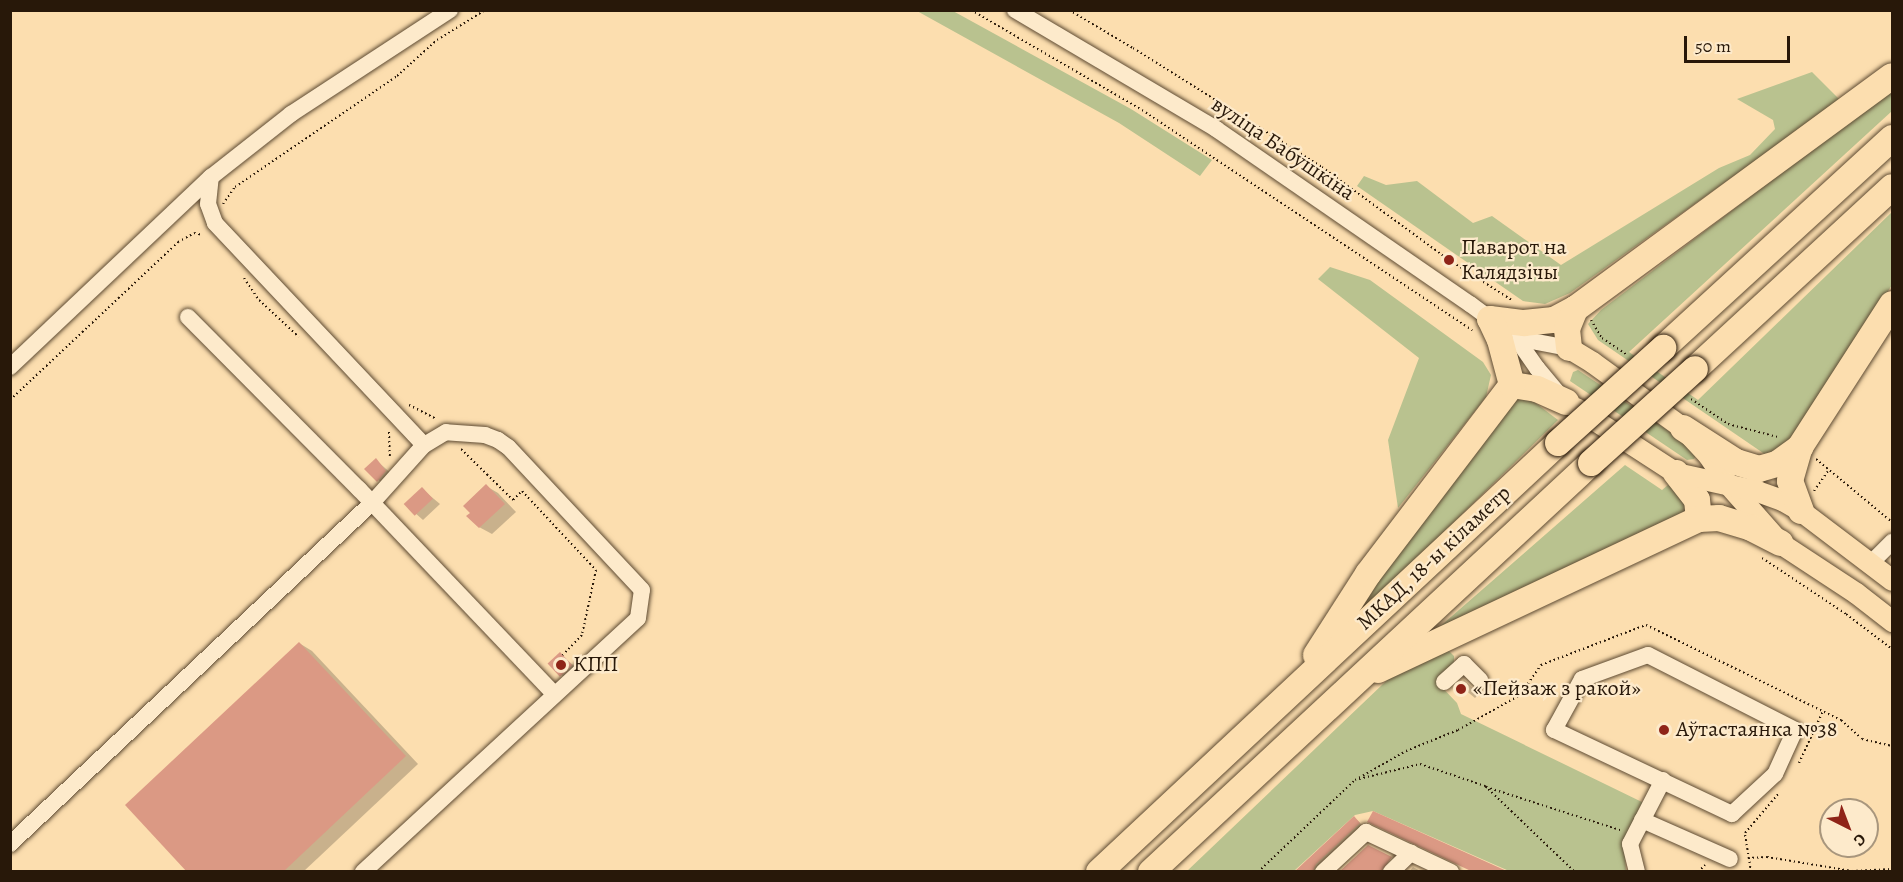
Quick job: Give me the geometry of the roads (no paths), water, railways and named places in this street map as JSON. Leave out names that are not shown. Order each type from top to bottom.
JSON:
[{"type":"highway","points":[[1481,324],[1554,320],[1575,309],[1893,76]]},
{"type":"highway","name":"МКАД, 18-ы кіламетр","points":[[1098,872],[1558,443],[1893,138]]},
{"type":"highway","name":"МКАД, 18-ы кіламетр","points":[[1151,872],[1591,463],[1893,187]]},
{"type":"highway","points":[[1806,504],[1790,481],[1893,304]]},
{"type":"highway","points":[[1569,348],[1567,329],[1575,309]]},
{"type":"highway","points":[[1481,324],[1503,350],[1512,385]]},
{"type":"highway","points":[[1512,385],[1537,389],[1566,402]]},
{"type":"highway","points":[[1267,712],[1315,657],[1368,573],[1512,385]]},
{"type":"highway","points":[[1683,428],[1736,462],[1759,469],[1778,464],[1807,451]]},
{"type":"highway","points":[[1676,473],[1697,500],[1699,519]]},
{"type":"highway","points":[[1354,682],[1699,519],[1719,518],[1751,528],[1780,543]]},
{"type":"main road","points":[[1569,348],[1683,428],[1708,455],[1727,483],[1780,543],[1856,593],[1893,621]]},
{"type":"main road","points":[[1566,402],[1676,473],[1727,483],[1782,500],[1806,504],[1870,563],[1893,580]]},
{"type":"street","points":[[10,367],[211,177],[291,114],[450,10]]},
{"type":"street","name":"вуліца Бабушкіна","points":[[1015,10],[1216,129],[1481,324],[1516,338],[1569,348]]},
{"type":"street","points":[[211,177],[208,204],[215,223],[424,445]]},
{"type":"street","points":[[188,317],[372,503],[554,694]]},
{"type":"street","name":"вуліца Бабушкіна","points":[[1516,338],[1537,368],[1566,402]]},
{"type":"street","points":[[10,844],[372,503],[424,445],[446,432],[485,435],[508,447],[642,590],[638,618],[363,872]]},
{"type":"street","points":[[1870,563],[1893,542]]},
{"type":"street","points":[[1452,634],[1464,664],[1480,680]]},
{"type":"street","points":[[1648,655],[1795,730],[1774,774],[1732,814],[1663,780],[1554,730],[1582,679],[1648,655]]},
{"type":"street","points":[[1444,682],[1464,664]]},
{"type":"street","points":[[1637,872],[1630,844],[1663,780]]},
{"type":"street","points":[[1642,820],[1730,859]]},
{"type":"street","points":[[1323,872],[1366,832],[1451,872]]},
{"type":"street","points":[[1391,872],[1411,853]]},
{"type":"place","name":"Паварот на Калядзічы","points":[[1449,260]]},
{"type":"place","name":"КПП","points":[[561,665]]},
{"type":"place","name":"«Пейзаж з ракой»","points":[[1461,689]]},
{"type":"place","name":"Аўтастаянка №38","points":[[1664,730]]}]
